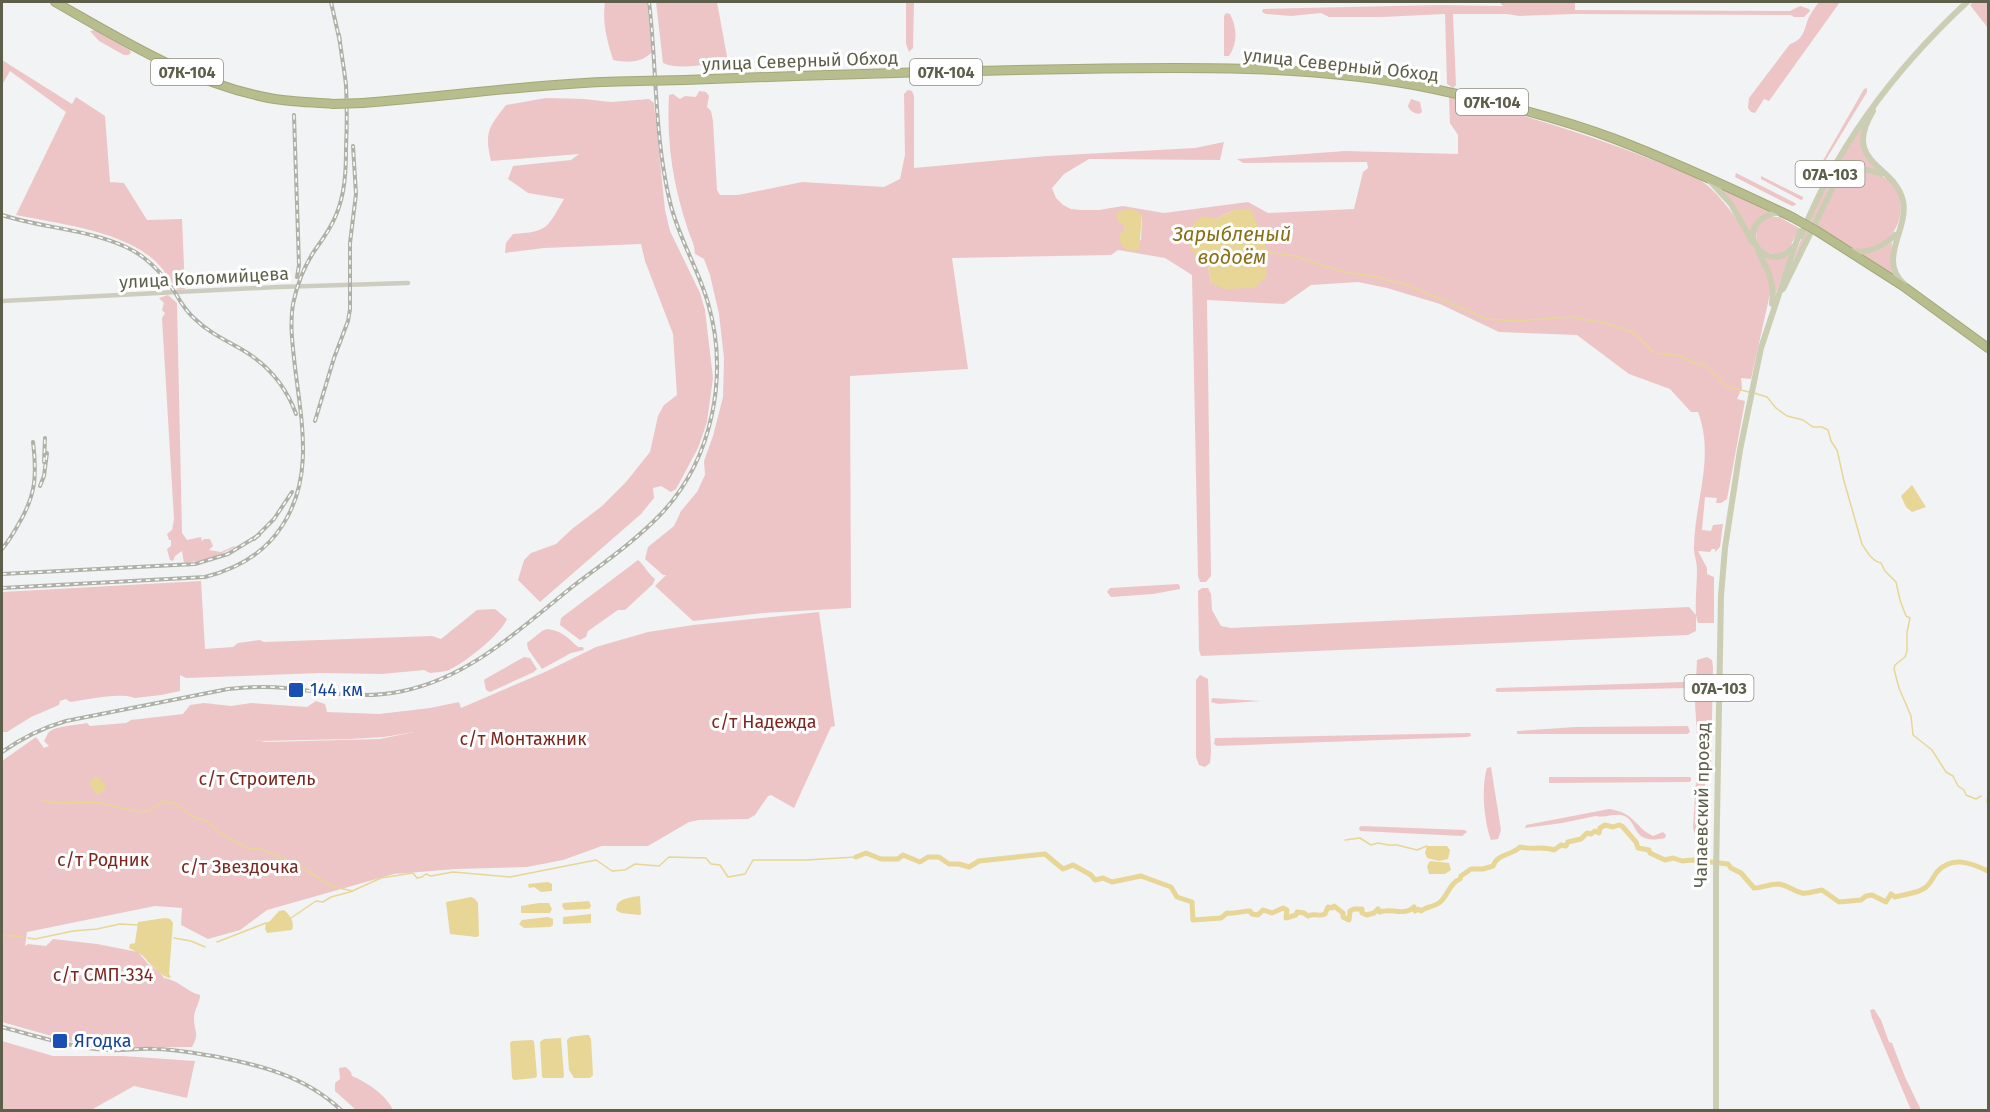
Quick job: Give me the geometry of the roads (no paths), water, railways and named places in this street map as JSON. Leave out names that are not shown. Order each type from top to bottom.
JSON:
[{"type":"highway","name":"улица Северный Обход","points":[[55,2],[139,50],[182,70],[264,97],[333,104],[363,103],[551,85],[909,72],[1191,67],[1310,72],[1403,84],[1502,104],[1612,138],[1698,172],[1716,184]]},
{"type":"highway","name":"07К-104","points":[[1716,184],[1791,218],[1847,251],[1921,298],[1989,348]]},
{"type":"main road","name":"07А-103","points":[[1754,382],[1779,298],[1803,231],[1833,166],[1880,96],[1910,59],[1967,2]]},
{"type":"main road","name":"07А-103","points":[[1800,231],[1832,164],[1869,106],[1908,57],[1931,33],[1967,2]]},
{"type":"main road","points":[[1910,59],[1871,114],[1864,134],[1864,145],[1871,160],[1898,188],[1903,202],[1903,218],[1893,250],[1895,269],[1901,281],[1921,298]]},
{"type":"main road","points":[[1779,298],[1836,181],[1842,175],[1858,170],[1880,173],[1892,181]]},
{"type":"main road","points":[[1716,184],[1731,204],[1771,277],[1773,291],[1761,348]]},
{"type":"main road","points":[[1778,212],[1763,218],[1758,223],[1753,233],[1755,246],[1768,256],[1781,256],[1792,248],[1800,231]]},
{"type":"main road","points":[[1847,251],[1866,252],[1879,248],[1892,239],[1899,230]]},
{"type":"main road","name":"Чапаевский проезд","points":[[1716,1110],[1716,850],[1722,575],[1730,506],[1761,348],[1800,231]]},
{"type":"street","name":"улица Коломийцева","points":[[2,301],[408,283]]},
{"type":"water","points":[[1134,209],[1142,215],[1139,250],[1125,248],[1121,244],[1119,236],[1125,229],[1116,217],[1119,211]]},
{"type":"water","name":"Зарыбленый водоём","points":[[1251,209],[1268,252],[1266,277],[1255,288],[1225,289],[1211,283],[1208,266],[1195,254],[1188,241],[1187,235],[1190,229],[1203,216],[1216,219],[1234,210]]},
{"type":"water","points":[[1912,485],[1926,507],[1912,512],[1906,507],[1901,496]]},
{"type":"water","points":[[95,777],[105,784],[105,789],[99,794],[91,787],[90,782]]},
{"type":"water","points":[[1427,846],[1447,846],[1450,850],[1448,859],[1439,861],[1427,858],[1425,853]]},
{"type":"water","points":[[1430,861],[1449,863],[1451,870],[1445,874],[1429,874],[1427,866]]},
{"type":"water","points":[[548,882],[552,884],[552,891],[541,892],[534,887],[529,888],[528,884]]},
{"type":"water","points":[[640,896],[640,915],[621,913],[616,910],[617,904],[622,900]]},
{"type":"water","points":[[471,897],[478,903],[479,936],[450,934],[446,902]]},
{"type":"water","points":[[589,901],[591,906],[589,909],[565,910],[562,906],[563,903]]},
{"type":"water","points":[[549,903],[552,909],[550,913],[521,913],[521,906]]},
{"type":"water","points":[[284,910],[293,924],[292,930],[267,933],[266,923],[279,911]]},
{"type":"water","points":[[591,914],[591,923],[563,924],[563,917]]},
{"type":"water","points":[[548,917],[553,919],[553,925],[550,927],[524,928],[519,924],[522,920]]},
{"type":"water","points":[[170,919],[173,923],[169,974],[171,977],[169,978],[142,955],[129,948],[130,944],[135,943],[138,922]]},
{"type":"water","points":[[589,1035],[593,1075],[590,1078],[574,1078],[569,1070],[567,1040],[570,1037]]},
{"type":"water","points":[[561,1038],[564,1076],[563,1078],[543,1078],[540,1042],[544,1039]]},
{"type":"water","points":[[534,1041],[537,1076],[514,1080],[510,1043]]},
{"type":"waterway","points":[[1268,252],[1295,256],[1350,273],[1373,276],[1407,285],[1487,319],[1516,321],[1571,317],[1606,323],[1634,333],[1654,353],[1680,356],[1706,366],[1728,387],[1749,392]]},
{"type":"waterway","points":[[1754,393],[1767,397],[1787,416],[1803,420],[1813,427],[1828,430],[1837,450],[1862,544],[1870,556],[1881,563],[1885,571],[1896,582],[1906,616],[1910,618],[1907,651],[1905,657],[1895,665],[1894,669],[1911,716],[1913,735],[1932,750],[1946,772],[1953,776],[1966,795],[1976,799],[1981,796]]},
{"type":"waterway","points":[[43,800],[55,803],[96,802],[141,812],[149,811],[163,801],[176,804],[193,817],[207,821],[220,833],[248,848],[260,849],[273,854],[303,868],[331,886],[352,891]]},
{"type":"waterway","points":[[1987,800],[1988,806]]},
{"type":"waterway","points":[[856,857],[866,853],[881,859],[898,859],[903,855],[920,862],[928,857],[939,857],[949,864],[969,867],[979,861],[1045,854],[1063,869],[1073,865],[1091,875],[1095,880],[1103,878],[1112,882],[1141,876],[1171,887],[1177,897],[1192,902],[1193,920],[1221,918],[1227,913],[1247,911],[1258,915],[1263,910],[1272,913],[1283,908],[1287,910],[1286,918],[1296,915],[1297,912],[1308,916],[1323,915],[1328,907],[1334,906],[1343,913],[1343,917],[1349,920],[1350,911],[1354,909],[1362,909],[1362,913],[1367,915],[1378,909],[1380,912],[1401,912],[1414,907],[1415,911],[1418,909],[1421,911],[1439,903],[1453,884],[1471,869],[1493,866],[1498,859],[1520,847],[1554,850],[1561,845],[1566,846],[1568,842],[1581,839],[1587,833],[1591,834],[1595,831],[1599,833],[1600,828],[1605,825],[1622,826],[1636,842],[1638,848],[1649,850],[1650,853],[1665,860],[1673,858],[1682,861],[1728,864],[1741,873],[1754,888],[1778,884],[1802,893],[1822,890],[1839,902],[1861,900],[1872,895],[1886,902],[1891,894],[1895,897],[1919,891],[1928,885],[1943,867],[1955,862],[1968,863],[1988,871]]},
{"type":"waterway","points":[[1345,840],[1360,838],[1371,845],[1378,843],[1397,845],[1417,850],[1427,846]]},
{"type":"waterway","points":[[291,918],[316,901],[323,902],[381,878],[413,873],[417,878],[426,874],[431,876],[453,872],[510,877],[596,860],[612,871],[625,870],[635,864],[659,866],[669,857],[706,858],[711,864],[720,865],[728,877],[745,874],[753,860],[856,857]]},
{"type":"waterway","points":[[217,942],[266,923]]},
{"type":"waterway","points":[[28,938],[35,939],[120,924],[139,925]]},
{"type":"waterway","points":[[2,935],[23,937]]},
{"type":"waterway","points":[[174,938],[191,941],[205,947]]},
{"type":"railway","points":[[331,2],[340,42]]},
{"type":"railway","points":[[2,752],[32,734],[66,721],[228,689],[271,687],[373,695],[403,691],[427,684],[450,675],[493,650],[629,544],[660,515],[678,493],[693,469],[704,443],[712,415],[717,359],[708,303],[674,215],[665,177],[658,127],[649,2]]},
{"type":"railway","points":[[2,588],[205,577],[228,570],[248,559],[267,545],[282,526],[293,507],[302,466],[302,423],[292,338],[293,304],[304,269],[327,233],[339,207],[346,165],[346,93],[339,35]]},
{"type":"railway","points":[[294,115],[299,265],[297,277]]},
{"type":"railway","points":[[315,421],[350,309],[350,243],[356,194],[353,146]]},
{"type":"railway","points":[[2,215],[96,236],[126,247],[141,256],[160,273],[200,324],[250,355],[267,369],[287,394],[296,414]]},
{"type":"railway","points":[[44,462],[45,438]]},
{"type":"railway","points":[[2,549],[24,514],[32,495],[35,475],[33,442]]},
{"type":"railway","points":[[40,486],[44,476],[47,453]]},
{"type":"railway","points":[[254,539],[274,519],[292,492]]},
{"type":"railway","points":[[2,574],[195,564],[228,554],[259,535]]},
{"type":"railway","points":[[2,1027],[81,1047],[114,1050],[169,1050],[248,1063],[297,1080],[327,1098],[341,1110]]},
{"type":"place","name":"144 км","points":[[296,690]]},
{"type":"place","name":"Ягодка","points":[[60,1041]]},
{"type":"park label","name":"с/т Надежда","points":[[764,722]]},
{"type":"park label","name":"с/т Монтажник","points":[[523,739]]},
{"type":"park label","name":"с/т Строитель","points":[[257,779]]},
{"type":"park label","name":"с/т Родник","points":[[103,860]]},
{"type":"park label","name":"с/т Звездочка","points":[[240,867]]},
{"type":"park label","name":"с/т СМП-334","points":[[103,975]]}]
